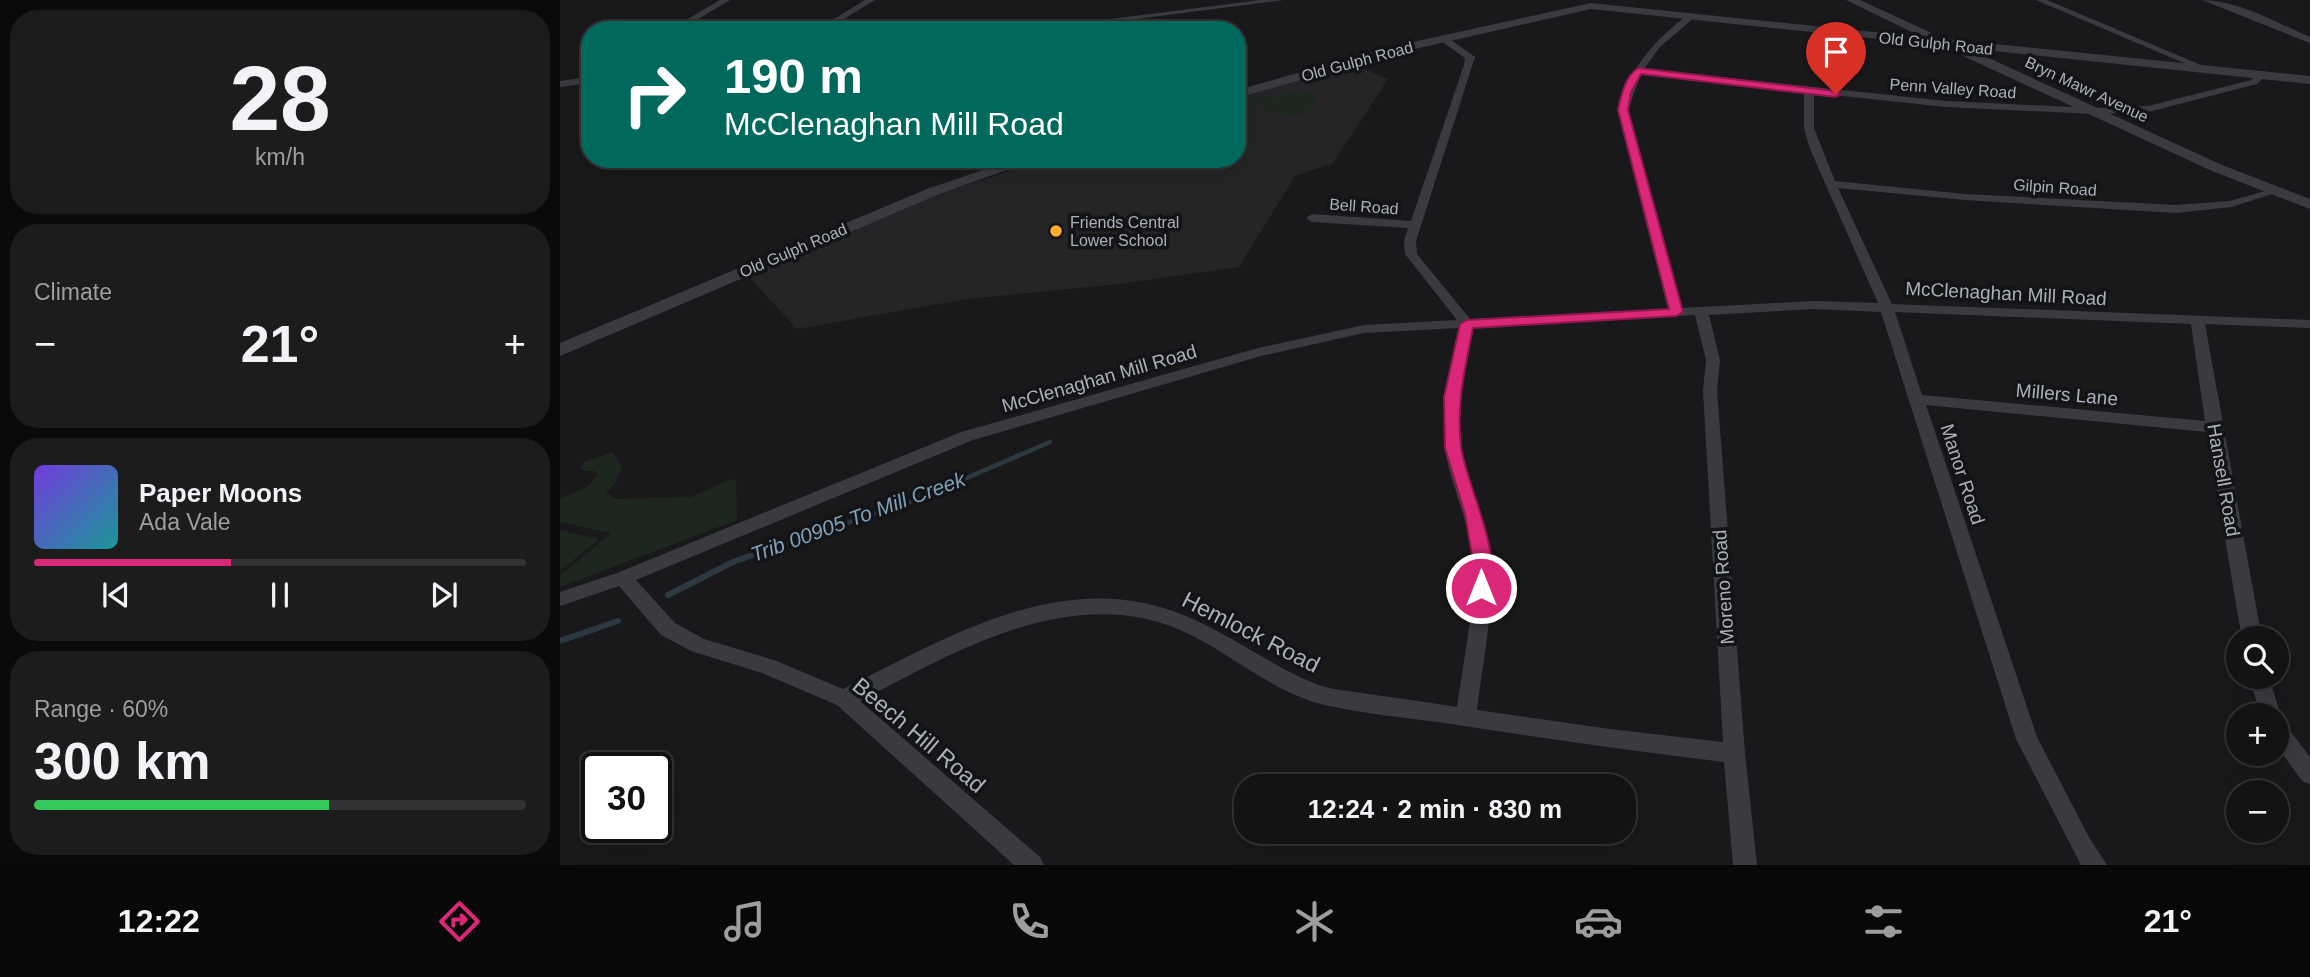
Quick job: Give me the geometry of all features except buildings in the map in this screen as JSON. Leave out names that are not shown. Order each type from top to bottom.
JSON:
[{"type":"street","points":[[689,21],[726,0]]},
{"type":"street","points":[[835,21],[871,0]]},
{"type":"street","points":[[1091,21],[1218,3],[1280,0]]},
{"type":"street","points":[[1576,0],[1591,6]]},
{"type":"street","name":"Bryn Mawr Avenue","points":[[1852,0],[2217,168],[2310,204]]},
{"type":"street","points":[[2040,0],[2208,70]]},
{"type":"street","points":[[2206,0],[2310,40]]},
{"type":"street","points":[[2240,11],[2244,0]]},
{"type":"street","name":"Old Gulph Road","points":[[1246,92],[1444,39],[1591,6],[2310,80]]},
{"type":"street","points":[[1676,312],[1623,110],[1626,92],[1655,44],[1692,16]]},
{"type":"street","points":[[1895,38],[1908,34],[1912,27]]},
{"type":"street","points":[[1444,39],[1465,51],[1469,57],[1469,65],[1413,225],[1410,241],[1411,254],[1467,324],[1452,397],[1453,448],[1473,514],[1481,555],[1481,588],[1466,716]]},
{"type":"street","name":"Penn Valley Road","points":[[1638,71],[1958,105],[2094,111],[2148,109],[2255,82],[2260,76]]},
{"type":"street","points":[[560,84],[581,80]]},
{"type":"street","name":"Manor Road","points":[[1809,91],[1809,128],[1815,149],[1886,306],[2027,739],[2082,847],[2095,865]]},
{"type":"street","name":"Old Gulph Road","points":[[560,350],[920,197],[1004,168]]},
{"type":"street","name":"Gilpin Road","points":[[1832,184],[1965,197],[2176,209],[2231,204],[2276,191]]},
{"type":"street","name":"Bell Road","points":[[1312,218],[1413,225]]},
{"type":"street","name":"McClenaghan Mill Road","points":[[560,599],[623,578],[967,436],[1258,352],[1364,329],[1815,305],[2310,324]]},
{"type":"street","name":"Moreno Road","points":[[1701,311],[1713,360],[1710,390],[1734,753],[1745,865]]},
{"type":"street","name":"Hansell Road","points":[[2198,321],[2250,626]]},
{"type":"street","name":"Millers Lane","points":[[1917,399],[2214,427]]},
{"type":"street","name":"Beech Hill Road","points":[[623,578],[668,629],[698,645],[766,666],[844,699],[1032,865]]},
{"type":"street","name":"Hemlock Road","points":[[844,699],[993,627],[1051,612],[1107,606],[1149,612],[1184,623],[1295,686],[1324,696],[1610,739],[1734,753]]},
{"type":"street","points":[[2289,746],[2310,774]]},
{"type":"shaded area","name":"Friends Central Lower School","points":[[1355,65],[1388,79],[1333,163],[1295,176],[1239,267],[1119,284],[967,299],[797,329],[747,275],[936,195],[1018,168],[1246,168],[1246,95]]},
{"type":"shaded area","points":[[1302,90],[1314,96],[1316,104],[1299,115],[1277,118],[1263,104],[1250,102]]},
{"type":"shaded area","points":[[612,452],[622,466],[616,482],[606,493],[616,499],[691,497],[731,479],[736,480],[737,520],[560,587],[560,576],[611,533],[560,522],[560,499],[587,487],[598,475],[595,471],[581,468],[584,462]]},
{"type":"shaded area","points":[[560,530],[599,539],[560,570]]},
{"type":"waterway","name":"Trib 00905 To Mill Creek","points":[[750,556],[918,499],[1050,442]]},
{"type":"waterway","name":"Trib 00905 To Mill Creek","points":[[668,595],[733,562],[755,554]]},
{"type":"waterway","name":"Trib 00905 To Mill Creek","points":[[560,641],[618,621]]},
{"type":"place","name":"Friends Central Lower School","points":[[1056,231]]},
{"type":"route","points":[[1481,588],[1481,555],[1473,514],[1453,448],[1452,397],[1467,324],[1676,312],[1623,110],[1626,92],[1638,71],[1836,94]]}]
